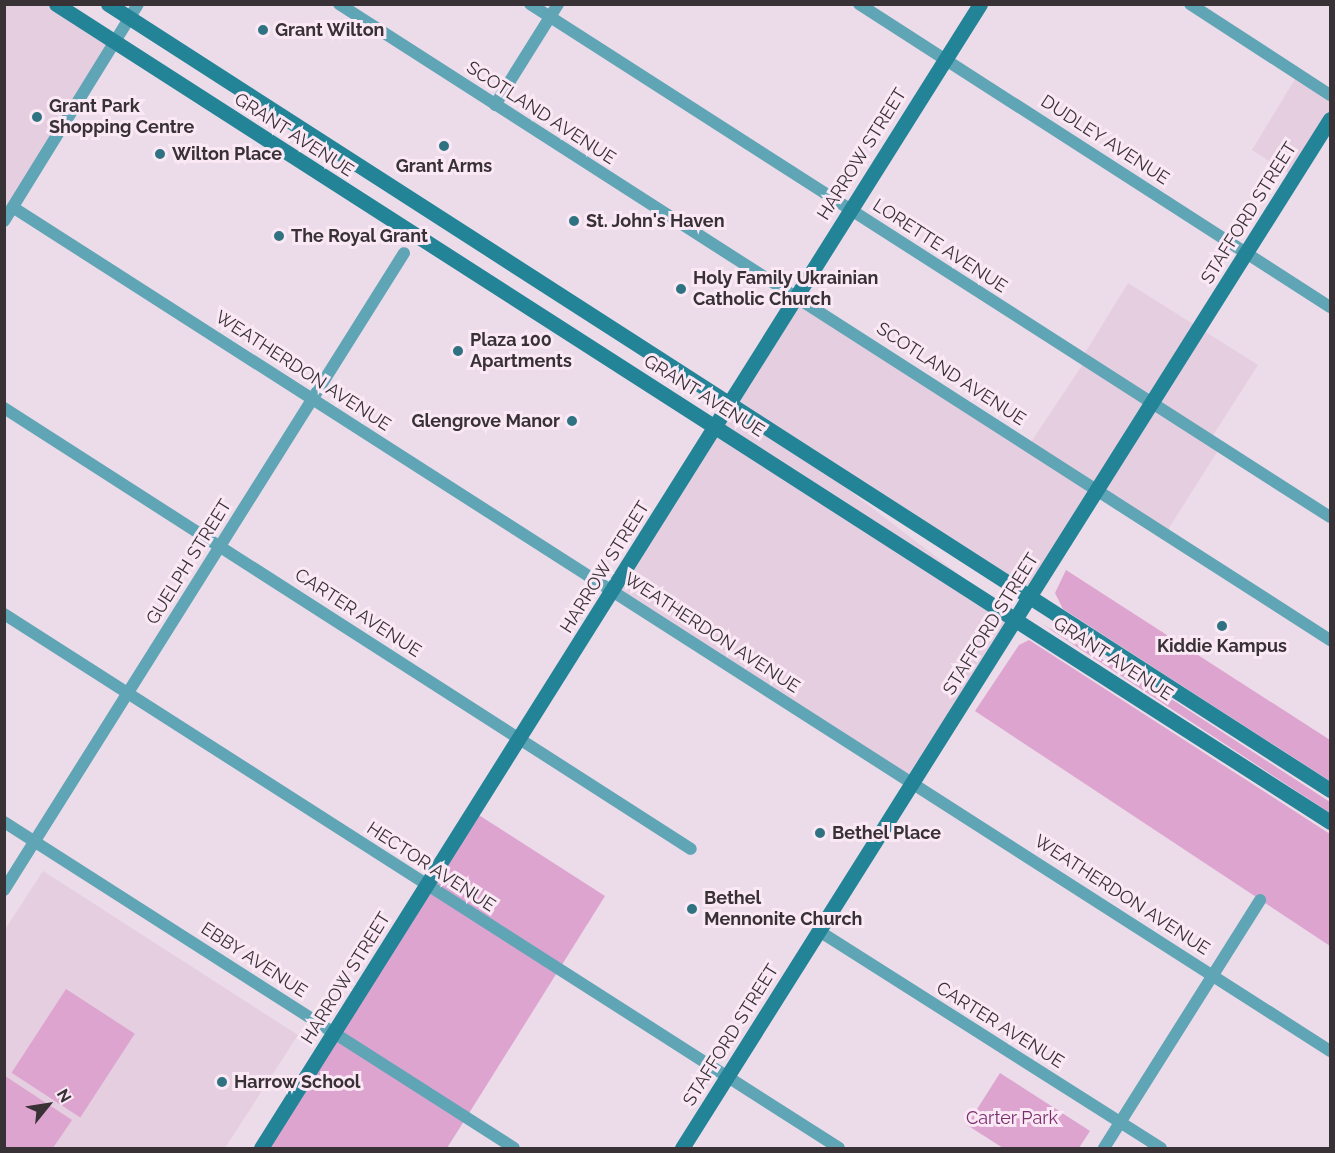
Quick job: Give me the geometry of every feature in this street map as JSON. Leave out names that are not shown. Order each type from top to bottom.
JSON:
[{"type":"main road","name":"GRANT AVENUE","points":[[56,4],[1330,822]]},
{"type":"main road","name":"GRANT AVENUE","points":[[108,4],[1330,790]]},
{"type":"main road","name":"HARROW STREET","points":[[261,1149],[980,4]]},
{"type":"main road","name":"STAFFORD STREET","points":[[682,1149],[1154,404],[1330,119]]},
{"type":"street","points":[[4,221],[138,4]]},
{"type":"street","name":"SCOTLAND AVENUE","points":[[339,4],[1330,640]]},
{"type":"street","name":"LORETTE AVENUE","points":[[530,4],[1330,517]]},
{"type":"street","points":[[495,105],[558,4]]},
{"type":"street","name":"DUDLEY AVENUE","points":[[859,4],[945,57],[1330,307]]},
{"type":"street","points":[[1190,4],[1330,95]]},
{"type":"street","name":"WEATHERDON AVENUE","points":[[14,208],[1330,1051]]},
{"type":"street","name":"GUELPH STREET","points":[[4,890],[404,253]]},
{"type":"street","name":"CARTER AVENUE","points":[[4,408],[691,849]]},
{"type":"street","name":"HECTOR AVENUE","points":[[4,614],[839,1149]]},
{"type":"street","name":"EBBY AVENUE","points":[[4,822],[514,1149]]},
{"type":"street","points":[[1104,1149],[1260,900]]},
{"type":"street","name":"CARTER AVENUE","points":[[819,931],[1161,1149]]},
{"type":"shaded area","name":"Grant Park Shopping Centre","points":[[5,5],[56,5],[115,43],[5,221]]},
{"type":"shaded area","points":[[1298,74],[1330,95],[1330,119],[1294,177],[1252,150]]},
{"type":"shaded area","points":[[1128,283],[1258,365],[1210,440],[1220,447],[1166,533],[1098,491],[1031,596],[764,425],[1017,619],[913,783],[613,591],[796,297],[1029,445],[1085,361],[1082,358]]},
{"type":"shaded area","points":[[43,871],[298,1035],[225,1148],[5,1148],[4,931]]},
{"type":"green space","points":[[1066,570],[1330,740],[1330,781],[1063,609],[1055,593]]},
{"type":"green space","points":[[1042,624],[1176,702],[1330,802],[1330,813]]},
{"type":"green space","points":[[1029,640],[1330,834],[1330,946],[975,711],[1019,645]]},
{"type":"green space","points":[[474,812],[605,896],[447,1148],[261,1148]]},
{"type":"green space","points":[[66,989],[135,1034],[80,1118],[12,1073]]},
{"type":"green space","name":"Carter Park","points":[[1000,1073],[1090,1131],[1079,1148],[1003,1148],[967,1125]]},
{"type":"green space","points":[[5,1076],[72,1120],[53,1148],[5,1148]]},
{"type":"place","name":"Grant Wilton","points":[[263,30]]},
{"type":"place","name":"Grant Park Shopping Centre","points":[[37,117]]},
{"type":"place","name":"Grant Arms","points":[[444,146]]},
{"type":"place","name":"Wilton Place","points":[[160,154]]},
{"type":"place","name":"St. John's Haven","points":[[574,221]]},
{"type":"place","name":"The Royal Grant","points":[[279,236]]},
{"type":"place","name":"Holy Family Ukrainian Catholic Church","points":[[681,289]]},
{"type":"place","name":"Plaza 100 Apartments","points":[[458,351]]},
{"type":"place","name":"Glengrove Manor","points":[[572,421]]},
{"type":"place","name":"Kiddie Kampus","points":[[1222,626]]},
{"type":"place","name":"Bethel Place","points":[[820,833]]},
{"type":"place","name":"Bethel Mennonite Church","points":[[692,909]]},
{"type":"place","name":"Harrow School","points":[[222,1082]]}]
